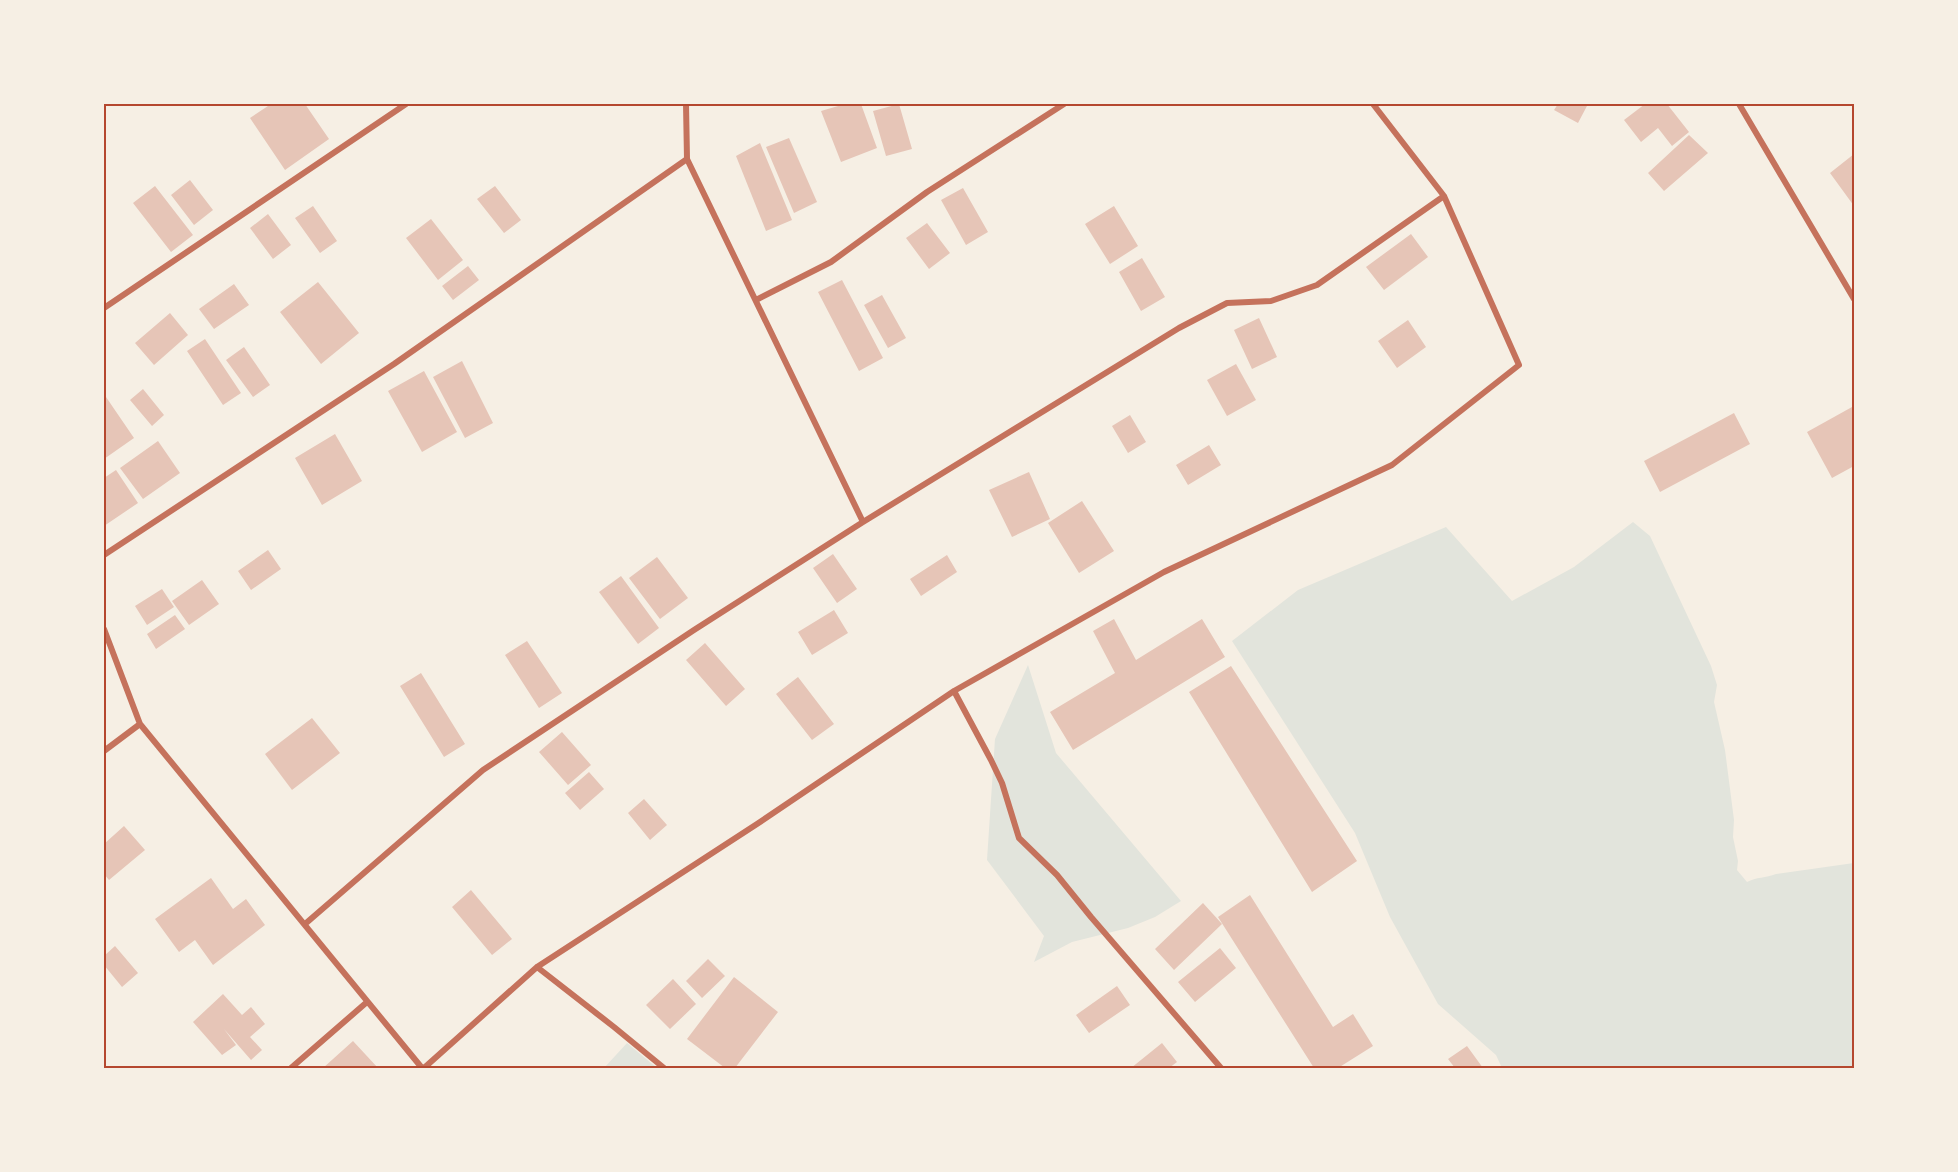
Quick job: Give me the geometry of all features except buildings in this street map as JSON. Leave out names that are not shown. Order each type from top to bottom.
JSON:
[{"type":"street","points":[[104,308],[406,104]]},
{"type":"street","points":[[686,104],[687,159],[863,522]]},
{"type":"street","points":[[756,300],[831,262],[927,192],[1064,104]]},
{"type":"street","points":[[104,629],[140,724],[423,1068],[537,967],[954,692],[1164,572],[1392,465],[1519,365],[1443,196],[1373,104]]},
{"type":"street","points":[[1739,104],[1854,299]]},
{"type":"street","points":[[104,555],[394,364],[687,159]]},
{"type":"street","points":[[304,924],[483,770],[694,630],[863,522],[1179,328],[1227,303],[1271,301],[1317,285],[1443,196]]},
{"type":"street","points":[[954,692],[1002,783],[1018,838],[1057,875],[1090,917],[1221,1068]]},
{"type":"street","points":[[104,751],[140,724]]},
{"type":"street","points":[[537,967],[664,1068]]},
{"type":"street","points":[[291,1068],[368,1002]]},
{"type":"shaded area","points":[[1633,522],[1650,536],[1711,666],[1717,685],[1714,702],[1725,750],[1734,820],[1733,837],[1738,861],[1737,870],[1747,882],[1776,874],[1854,863],[1854,1068],[1502,1068],[1496,1055],[1438,1004],[1390,917],[1355,833],[1232,641],[1298,590],[1446,527],[1512,601],[1574,567]]},
{"type":"shaded area","points":[[1028,665],[1056,753],[1181,901],[1155,917],[1128,928],[1072,942],[1034,962],[1044,936],[987,860],[995,739]]},
{"type":"shaded area","points":[[627,1043],[657,1068],[604,1068]]}]
